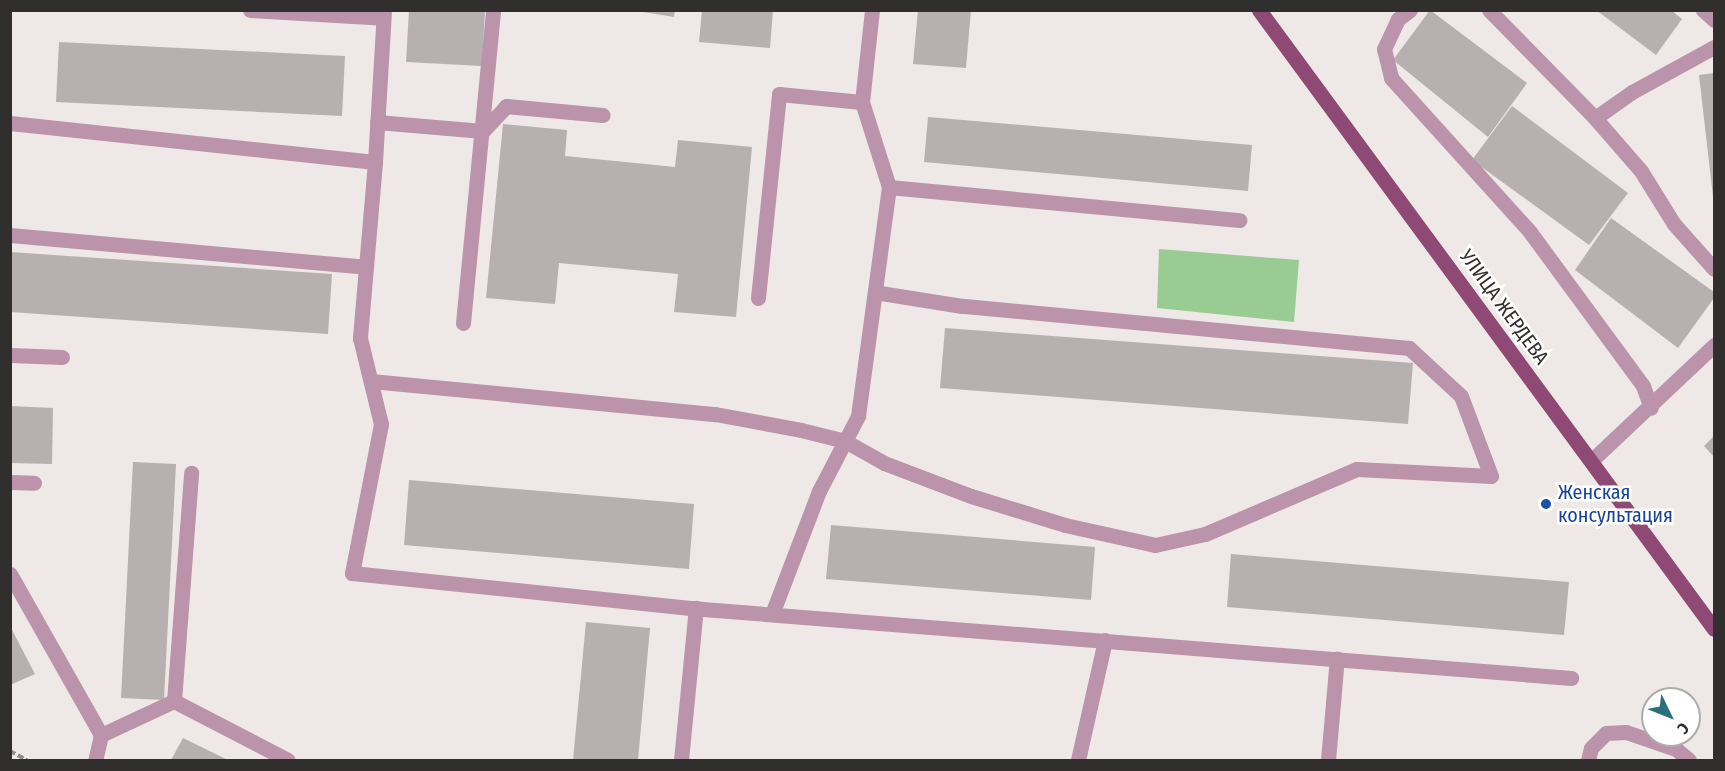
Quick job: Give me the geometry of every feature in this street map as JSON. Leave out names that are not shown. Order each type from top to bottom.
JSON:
[{"type":"main road","name":"УЛИЦА ЖЕРДЕВА","points":[[1259,10],[1714,629]]},
{"type":"street","points":[[250,10],[383,14],[375,162],[360,338],[381,424],[352,573],[696,608],[1571,678]]},
{"type":"street","points":[[463,323],[493,10]]},
{"type":"street","points":[[772,614],[819,491],[858,416],[889,188],[862,102],[872,10]]},
{"type":"street","points":[[1410,10],[1398,19],[1384,49],[1391,78],[1530,232],[1643,386],[1651,408]]},
{"type":"street","points":[[1489,10],[1595,118],[1641,171],[1674,224],[1714,269]]},
{"type":"street","points":[[1703,10],[1714,20]]},
{"type":"street","points":[[1595,118],[1632,92],[1714,47]]},
{"type":"street","points":[[758,298],[779,94],[862,102]]},
{"type":"street","points":[[483,131],[506,106],[603,115]]},
{"type":"street","points":[[377,122],[483,131]]},
{"type":"street","points":[[10,123],[375,162]]},
{"type":"street","points":[[889,188],[1239,220]]},
{"type":"street","points":[[10,235],[366,267]]},
{"type":"street","points":[[371,381],[715,414],[844,441],[884,463],[971,496],[1065,525],[1155,545],[1205,534],[1357,469],[1491,476],[1461,396],[1409,348],[974,307],[875,292]]},
{"type":"street","points":[[1591,461],[1651,408],[1714,345]]},
{"type":"street","points":[[10,355],[62,357]]},
{"type":"street","points":[[174,701],[191,473]]},
{"type":"street","points":[[10,482],[34,483]]},
{"type":"street","points":[[10,574],[101,735],[95,760]]},
{"type":"street","points":[[681,760],[696,608]]},
{"type":"street","points":[[1078,760],[1105,640]]},
{"type":"street","points":[[1328,760],[1337,658]]},
{"type":"street","points":[[101,735],[174,701]]},
{"type":"street","points":[[174,701],[288,760]]},
{"type":"street","points":[[1588,760],[1591,748],[1606,734],[1626,732],[1676,749],[1689,760]]},
{"type":"path","points":[[10,751],[27,760]]},
{"type":"green space","points":[[1159,249],[1299,260],[1294,322],[1157,308]]},
{"type":"building","points":[[409,10],[485,10],[482,66],[406,62]]},
{"type":"building","points":[[631,10],[675,10],[674,17]]},
{"type":"building","points":[[702,10],[773,10],[770,48],[699,42]]},
{"type":"building","points":[[918,10],[971,10],[966,68],[913,64]]},
{"type":"building","points":[[1430,10],[1527,83],[1488,137],[1393,60]]},
{"type":"building","points":[[1596,10],[1671,10],[1682,19],[1656,55]]},
{"type":"building","points":[[59,42],[345,56],[342,116],[56,102]]},
{"type":"building","points":[[1714,73],[1714,197],[1713,197],[1699,75]]},
{"type":"building","points":[[1512,106],[1628,193],[1589,245],[1472,160]]},
{"type":"building","points":[[928,117],[1252,145],[1248,191],[924,162]]},
{"type":"building","points":[[503,124],[567,130],[565,156],[675,167],[678,140],[752,147],[736,317],[674,312],[678,274],[559,263],[555,304],[486,298]]},
{"type":"building","points":[[1611,218],[1714,292],[1714,298],[1678,348],[1575,270]]},
{"type":"building","points":[[10,252],[332,274],[328,334],[10,312]]},
{"type":"building","points":[[945,328],[1413,363],[1408,424],[940,388]]},
{"type":"building","points":[[10,406],[53,408],[52,464],[10,463]]},
{"type":"building","points":[[1714,436],[1714,457],[1704,446]]},
{"type":"building","points":[[133,462],[176,464],[164,700],[121,698]]},
{"type":"building","points":[[409,480],[694,504],[689,569],[404,545]]},
{"type":"building","points":[[831,525],[1095,547],[1091,600],[826,579]]},
{"type":"building","points":[[1231,554],[1569,582],[1564,635],[1227,607]]},
{"type":"building","points":[[586,622],[650,628],[638,760],[573,760]]},
{"type":"building","points":[[10,626],[35,674],[10,685]]},
{"type":"building","points":[[183,738],[228,760],[171,760]]},
{"type":"place","name":"Женская консультация","points":[[1546,504]]}]
